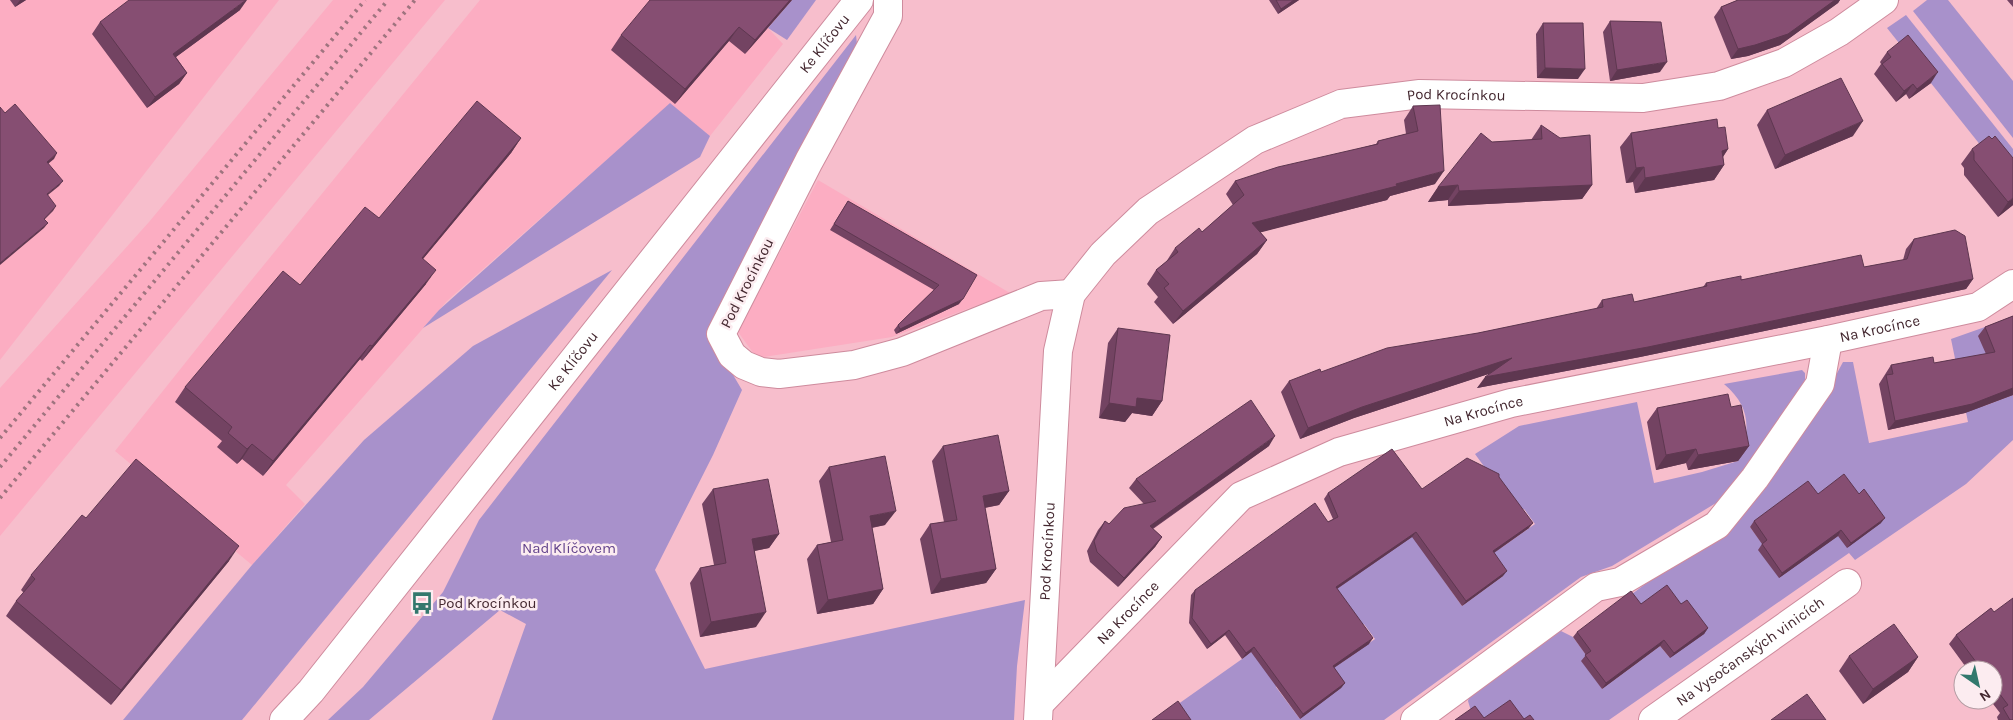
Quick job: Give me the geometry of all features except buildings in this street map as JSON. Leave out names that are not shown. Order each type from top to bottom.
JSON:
[{"type":"street","name":"Ke Klíčovu","points":[[284,720],[311,691],[860,0]]},
{"type":"street","name":"Pod Krocínkou","points":[[888,0],[888,16],[809,161],[721,334],[732,355],[744,365],[760,372],[779,374],[854,364],[902,352],[1042,296],[1071,294]]},
{"type":"street","name":"Pod Krocínkou","points":[[1039,712],[1058,351],[1071,294],[1103,254],[1148,211],[1255,140],[1341,104],[1420,94],[1643,98],[1719,86],[1784,63],[1839,32],[1884,0]]},
{"type":"street","name":"Na Krocínce","points":[[1039,712],[1241,496],[1339,452],[1511,403],[1828,340],[1978,307],[2013,284]]},
{"type":"street","points":[[1415,720],[1596,587],[1620,582],[1717,525],[1755,478],[1820,384],[1828,340]]},
{"type":"street","name":"Na Vysočanských vinicích","points":[[1653,720],[1686,710],[1847,583]]},
{"type":"shaded area","points":[[0,0],[279,0],[0,360]]},
{"type":"shaded area","points":[[333,0],[445,0],[0,536],[0,388],[149,222]]},
{"type":"shaded area","points":[[480,0],[792,0],[768,28],[783,44],[710,136],[670,104],[447,301],[286,485],[305,504],[252,565],[115,451]]},
{"type":"shaded area","points":[[818,180],[1010,293],[892,337],[757,358],[738,332]]},
{"type":"green space","points":[[792,0],[816,0],[787,40],[768,28]]},
{"type":"green space","points":[[1927,0],[1948,0],[2013,81],[2013,138],[1913,11]]},
{"type":"green space","points":[[1906,15],[2013,149],[2013,186],[1887,28]]},
{"type":"green space","name":"Nad Klíčovem","points":[[856,35],[858,53],[707,331],[742,390],[713,455],[655,570],[705,669],[1025,600],[1017,666],[1014,720],[492,720],[526,624],[500,610],[369,720],[328,720],[363,687],[443,592],[479,520]]},
{"type":"green space","points":[[670,103],[710,136],[700,157],[423,328],[439,310]]},
{"type":"green space","points":[[612,270],[242,720],[123,720],[252,565],[364,440],[473,346]]},
{"type":"green space","points":[[2002,321],[1987,356],[1984,406],[2013,395],[2013,440],[1966,484],[1855,560],[1849,553],[1609,720],[1486,720],[1471,711],[1468,701],[1472,688],[1557,629],[1573,637],[1587,656],[1602,689],[1660,646],[1670,658],[1628,597],[1668,567],[1814,416],[1843,362],[1853,362],[1869,443],[1968,422],[1951,339]],"holes":[[[1814,499],[1764,546],[1750,527]]]},
{"type":"green space","points":[[1802,370],[1805,373],[1805,380],[1786,412],[1750,462],[1716,503],[1612,566],[1581,577],[1384,720],[1183,720],[1174,707],[1277,632],[1276,687],[1300,719],[1320,658],[1341,663],[1375,639],[1364,624],[1358,628],[1332,592],[1437,516],[1437,571],[1462,606],[1503,576],[1480,543],[1501,548],[1535,524],[1524,509],[1518,513],[1475,454],[1519,426],[1637,402],[1654,483],[1702,472],[1738,461],[1745,439],[1746,419],[1739,401],[1724,384]]},
{"type":"railway","points":[[0,438],[365,0]]},
{"type":"railway","points":[[0,467],[388,0]]},
{"type":"railway","points":[[0,498],[415,0]]},
{"type":"place","name":"Pod Krocínkou","points":[[422,603]]}]
